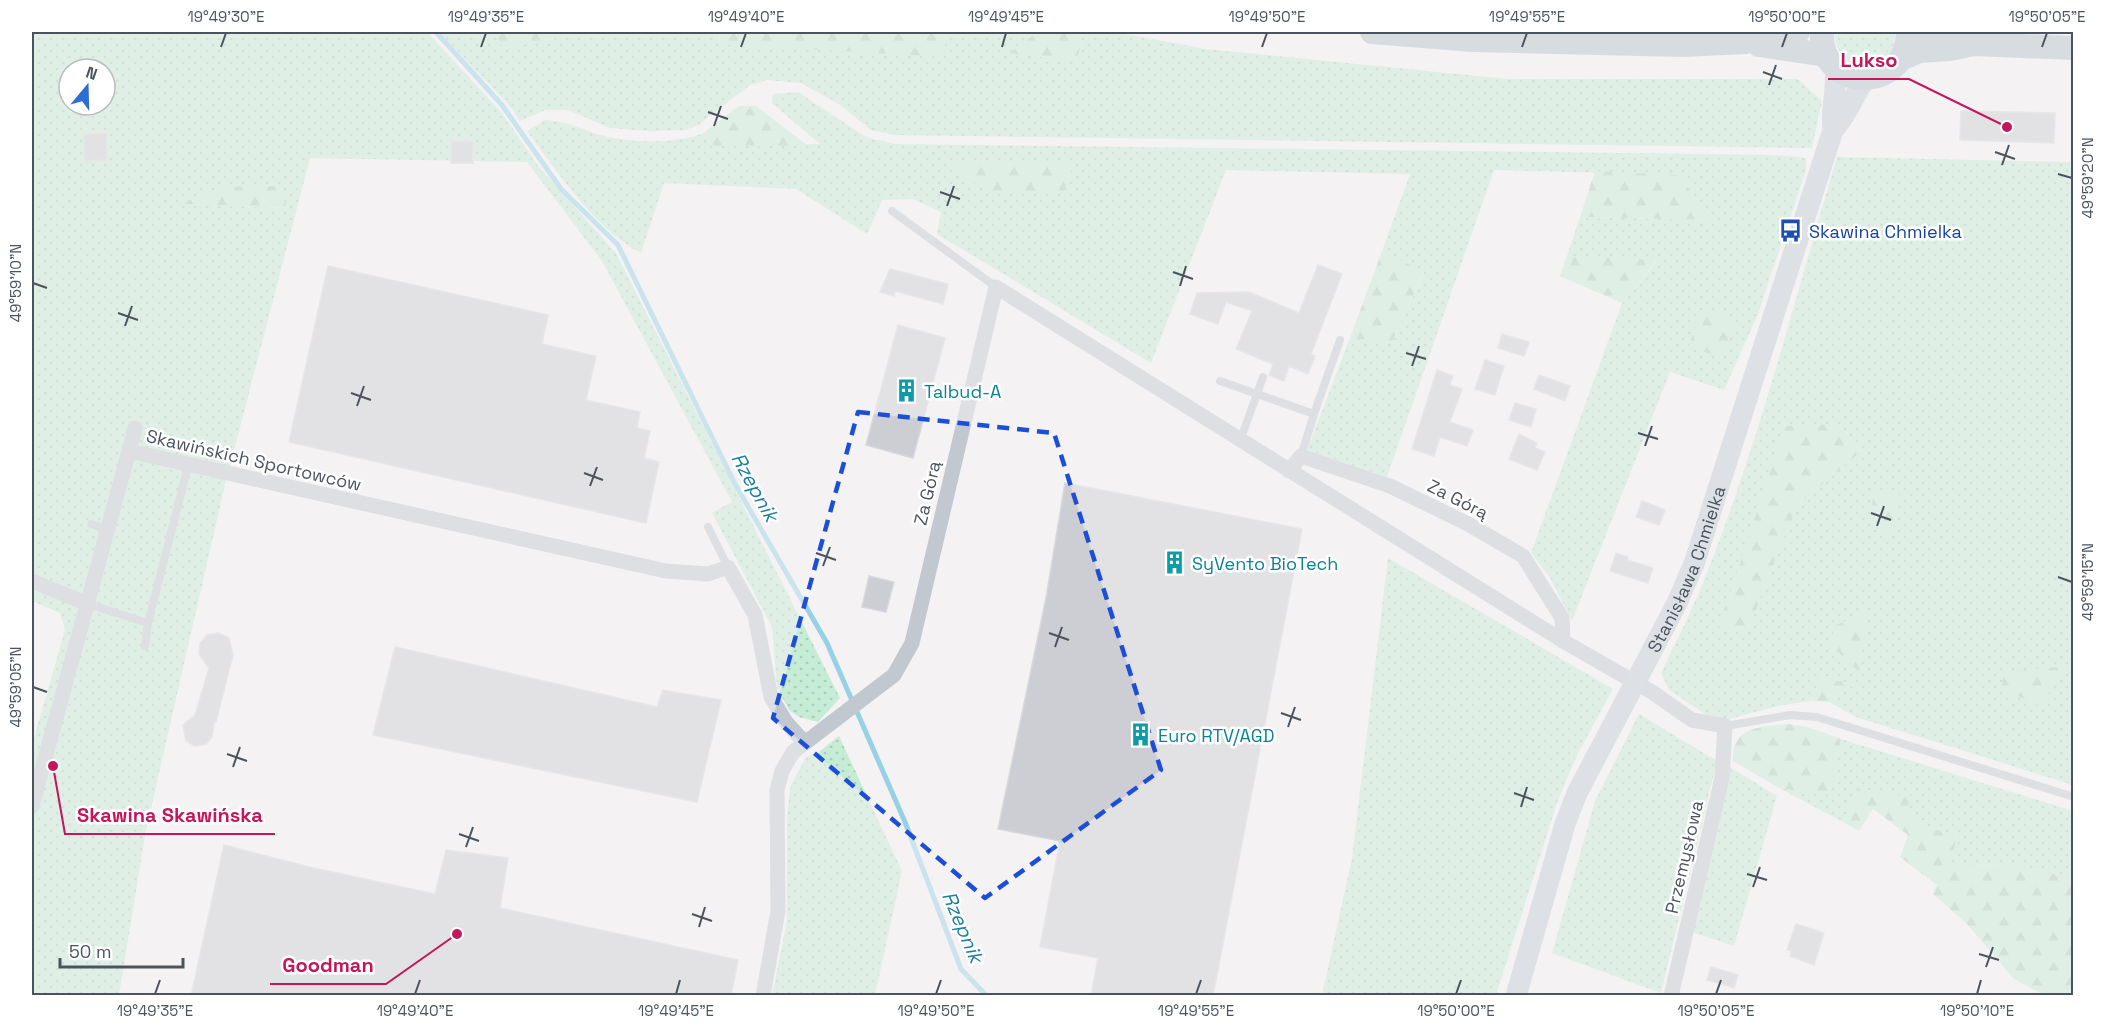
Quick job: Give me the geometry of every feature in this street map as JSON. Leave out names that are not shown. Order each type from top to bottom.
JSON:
[{"type":"main road","points":[[1372,32],[1540,42],[1683,45],[1745,42],[1769,34],[1798,32]]},
{"type":"main road","points":[[1901,59],[1908,32]]},
{"type":"main road","points":[[1929,32],[1973,44],[2073,48]]},
{"type":"main road","points":[[1745,42],[1769,48],[1827,51],[1849,76],[1866,78],[1889,71],[1901,59],[1919,51],[1950,50],[1973,44]]},
{"type":"street","name":"Stanisława Chmielka","points":[[1516,996],[1565,824],[1590,766],[1676,605],[1708,526],[1833,130],[1831,116],[1836,87],[1827,51]]},
{"type":"street","name":"Stanisława Chmielka","points":[[1833,130],[1843,120],[1866,78]]},
{"type":"street","points":[[996,287],[1240,441],[1563,641],[1636,683],[1692,720],[1725,726]]},
{"type":"street","name":"Za Górą","points":[[763,996],[778,911],[777,790],[787,761],[793,752],[894,675],[912,643],[996,287]]},
{"type":"street","points":[[129,452],[135,428]]},
{"type":"street","name":"Skawińskich Sportowców","points":[[32,806],[129,452],[673,572],[708,574],[728,567]]},
{"type":"street","points":[[1289,471],[1301,456]]},
{"type":"street","name":"Za Górą","points":[[1301,456],[1390,486],[1468,524],[1523,556],[1562,618],[1563,641]]},
{"type":"street","points":[[728,567],[755,615],[771,697],[786,722],[804,742]]},
{"type":"street","points":[[32,581],[88,604]]},
{"type":"street","name":"Przemysłowa","points":[[1671,996],[1722,778],[1725,726]]},
{"type":"lane","points":[[892,211],[996,287]]},
{"type":"lane","points":[[1301,456],[1340,340]]},
{"type":"lane","points":[[1240,441],[1263,377]]},
{"type":"lane","points":[[1220,381],[1314,414]]},
{"type":"lane","points":[[145,646],[147,623],[188,466]]},
{"type":"lane","points":[[91,524],[107,529]]},
{"type":"lane","points":[[708,527],[728,567]]},
{"type":"lane","points":[[88,604],[147,623]]},
{"type":"lane","points":[[1725,726],[1790,715],[1817,717],[2073,797]]},
{"type":"highlighted area","points":[[858,412],[1054,433],[1161,770],[985,898],[773,718]]},
{"type":"green space","points":[[32,32],[427,32],[502,113],[539,167],[616,253],[840,698],[818,722],[799,717],[789,710],[777,687],[772,627],[712,513],[732,502],[602,261],[527,162],[310,158],[224,489],[146,830],[119,995],[32,995],[32,745],[65,630],[60,613],[32,601]],"holes":[[[221,187],[287,208],[185,204]]]},
{"type":"green space","points":[[439,32],[494,32],[503,48],[555,39],[555,32],[719,32],[720,44],[943,56],[946,32],[1037,32],[1010,52],[1077,60],[1083,32],[1114,32],[1206,49],[1508,79],[1798,79],[1822,101],[1812,148],[895,135],[871,130],[840,105],[801,83],[767,80],[750,85],[697,126],[685,130],[650,131],[610,128],[568,110],[545,110],[520,121],[509,105]]},
{"type":"green space","points":[[494,32],[555,32],[555,39],[503,48]]},
{"type":"green space","points":[[719,32],[946,32],[943,57],[720,44]]},
{"type":"green space","points":[[1037,32],[1083,32],[1077,61],[1009,53]]},
{"type":"green space","points":[[1834,32],[1895,32],[1893,46],[1887,56],[1878,63],[1867,66],[1856,65],[1846,59],[1838,48]]},
{"type":"green space","points":[[798,92],[866,137],[895,144],[1777,155],[1806,158],[1806,170],[1758,314],[1724,390],[1670,372],[1572,621],[1549,576],[1531,553],[1622,303],[1657,261],[1567,256],[1580,217],[1715,220],[1677,175],[1494,170],[1387,477],[1307,450],[1350,338],[1392,341],[1424,273],[1382,251],[1410,174],[1226,170],[1151,363],[937,234],[941,212],[913,199],[882,200],[867,234],[796,189],[664,183],[641,253],[608,230],[578,199],[527,131],[545,120],[563,123],[604,136],[634,141],[670,141],[702,134],[714,146],[820,144],[772,103],[773,94]]},
{"type":"green space","points":[[739,106],[756,106],[808,146],[714,146],[702,134]]},
{"type":"green space","points":[[1837,157],[2073,162],[2073,785],[1856,717],[1829,702],[1854,684],[1820,679],[1812,701],[1782,705],[1725,720],[1708,716],[1669,690],[1661,673],[1708,570],[1745,468]],"holes":[[[1839,424],[1861,451],[1796,507]]]},
{"type":"green space","points":[[947,163],[1074,163],[1064,191],[988,193]]},
{"type":"green space","points":[[1595,171],[1677,175],[1715,220],[1580,217]]},
{"type":"green space","points":[[279,186],[287,208],[183,204],[221,187]]},
{"type":"green space","points":[[1382,251],[1424,272],[1392,342],[1350,338]]},
{"type":"green space","points":[[1567,256],[1657,260],[1622,303],[1560,276]]},
{"type":"green space","points":[[1700,310],[1736,318],[1724,357],[1688,348]]},
{"type":"green space","points":[[1839,424],[1861,451],[1796,507],[1747,633],[1719,627],[1785,426]]},
{"type":"green space","points":[[1873,492],[1902,495],[1890,539],[1871,527]]},
{"type":"green space","points":[[1388,558],[1613,689],[1577,755],[1558,800],[1496,995],[1322,995],[1352,858]]},
{"type":"green space","points":[[1868,611],[1859,672],[1831,645],[1834,626]]},
{"type":"green space","points":[[2068,666],[2040,706],[2002,689],[2003,672]]},
{"type":"green space","points":[[1820,679],[1855,683],[1829,702],[1812,701]]},
{"type":"green space","points":[[1639,714],[1717,761],[1661,993],[1552,953],[1595,801]]},
{"type":"green space","points":[[1788,724],[1811,728],[1841,739],[1830,795],[1779,788],[1733,761],[1737,741],[1750,730]]},
{"type":"green space","points":[[839,736],[902,871],[875,995],[772,995],[787,921],[787,819],[790,787],[806,757],[819,752]]},
{"type":"green space","points":[[1841,739],[2073,811],[2073,879],[2024,866],[1948,865],[1957,838],[1913,820],[1858,788],[1843,822],[1779,788],[1829,794]]},
{"type":"green space","points":[[1730,767],[1777,796],[1734,946],[1688,931]]},
{"type":"green space","points":[[1858,788],[1907,796],[1913,820],[1957,838],[1949,865],[2024,866],[2073,879],[2073,995],[2044,995],[2014,979],[1967,924],[1933,894],[1937,885],[1900,857],[1908,835],[1873,809],[1859,831],[1843,822]]},
{"type":"building","points":[[1961,111],[2055,113],[2054,143],[1960,140]]},
{"type":"building","points":[[107,133],[107,160],[85,161],[84,134]]},
{"type":"building","points":[[451,141],[473,141],[473,163],[451,163]]},
{"type":"building","points":[[1318,265],[1342,274],[1311,354],[1315,356],[1308,374],[1289,366],[1284,381],[1269,375],[1273,364],[1236,349],[1252,311],[1226,302],[1218,324],[1190,314],[1197,293],[1249,292],[1299,313]]},
{"type":"building","points":[[328,266],[548,315],[542,344],[596,356],[586,400],[640,412],[637,428],[650,431],[644,458],[659,462],[646,523],[289,442]]},
{"type":"building","points":[[890,269],[948,284],[943,304],[895,291],[894,296],[880,292]]},
{"type":"building","name":"Talbud-A","points":[[898,325],[945,338],[913,458],[866,445]]},
{"type":"building","points":[[1502,334],[1529,342],[1524,356],[1498,348]]},
{"type":"building","points":[[1485,360],[1504,366],[1495,395],[1475,389]]},
{"type":"building","points":[[1437,370],[1453,376],[1450,385],[1462,389],[1450,422],[1473,430],[1467,446],[1440,437],[1434,456],[1412,449]]},
{"type":"building","points":[[1539,375],[1570,386],[1565,401],[1534,389]]},
{"type":"building","points":[[1515,403],[1536,409],[1531,427],[1509,420]]},
{"type":"building","points":[[1519,434],[1537,443],[1535,448],[1545,452],[1537,470],[1509,459]]},
{"type":"building","name":"Euro RTV/AGD","points":[[1065,483],[1302,529],[1213,996],[1091,996],[1098,958],[1040,947],[1060,841],[998,829],[1046,598]]},
{"type":"building","points":[[1642,501],[1665,510],[1659,525],[1636,517]]},
{"type":"building","points":[[1616,553],[1628,557],[1627,560],[1653,568],[1648,583],[1610,571]]},
{"type":"building","points":[[869,576],[894,582],[886,612],[862,607]]},
{"type":"building","points":[[218,633],[229,638],[233,655],[212,737],[206,744],[195,746],[186,741],[183,725],[195,715],[209,668],[199,654],[200,643],[207,635]]},
{"type":"building","points":[[395,647],[657,707],[663,690],[721,700],[697,802],[373,735]]},
{"type":"building","points":[[224,845],[309,867],[435,894],[446,850],[508,858],[500,908],[738,960],[731,996],[191,996]]},
{"type":"building","points":[[1796,924],[1824,933],[1814,965],[1790,956],[1792,951],[1787,950]]},
{"type":"building","points":[[1711,967],[1738,975],[1734,988],[1707,980]]},
{"type":"waterway","name":"Rzepnik","points":[[436,32],[502,105],[561,189],[618,245],[735,484],[827,643],[905,822],[961,969],[987,996]]},
{"type":"place","name":"Lukso","points":[[2007,127]]},
{"type":"place","name":"Skawina Chmielka","points":[[1791,231]]},
{"type":"place","name":"Talbud-A","points":[[906,391]]},
{"type":"place","name":"SyVento BioTech","points":[[1174,563]]},
{"type":"place","name":"Euro RTV/AGD","points":[[1140,735]]},
{"type":"place","name":"Skawina Skawińska","points":[[53,766]]},
{"type":"place","name":"Goodman","points":[[457,934]]}]
